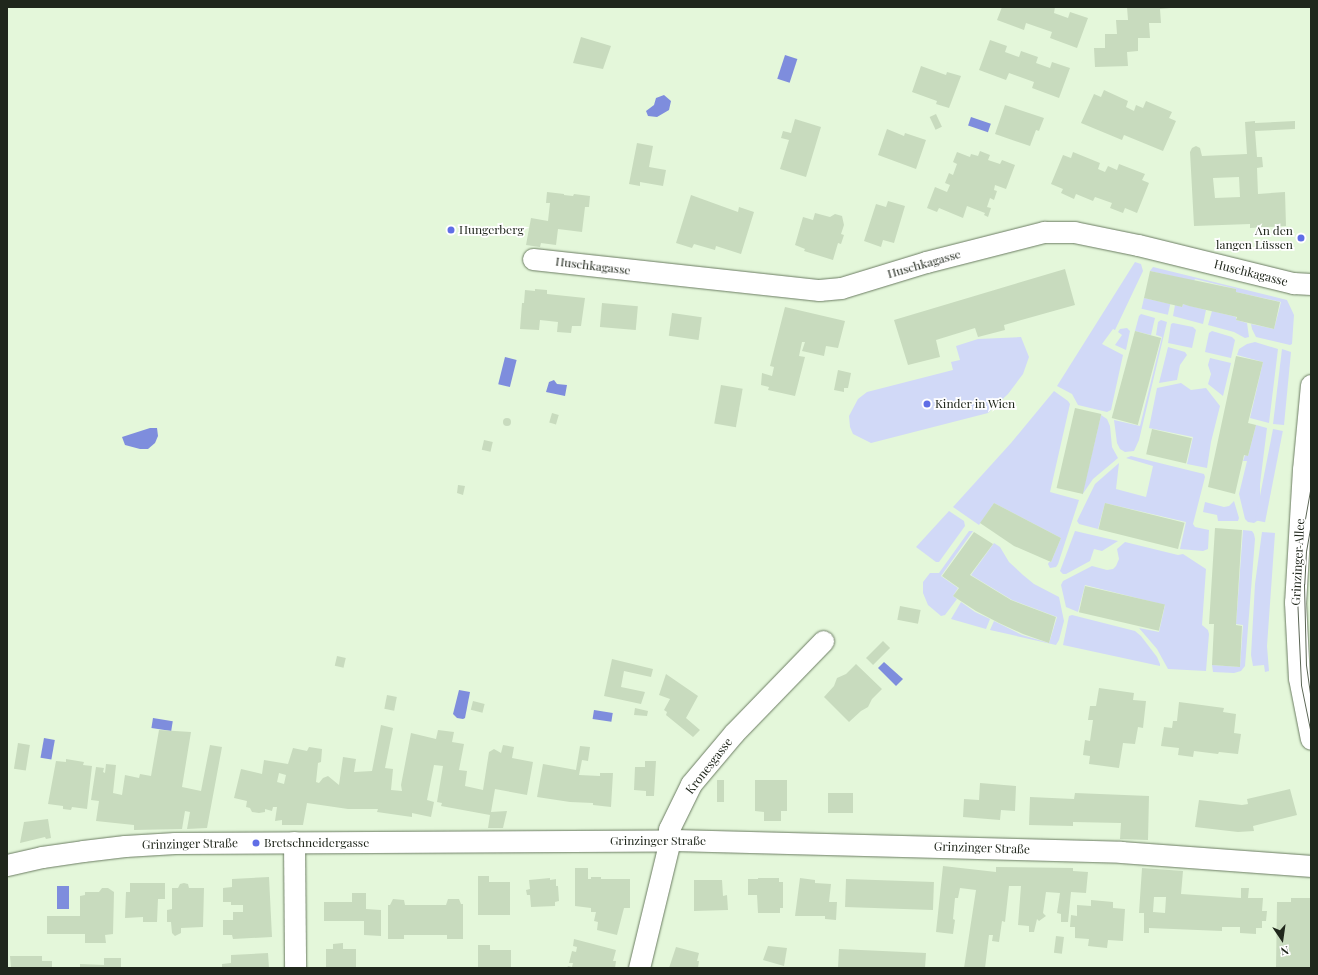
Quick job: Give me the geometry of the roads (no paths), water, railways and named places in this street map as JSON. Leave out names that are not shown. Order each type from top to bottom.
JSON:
[{"type":"street","name":"Huschkagasse","points":[[533,258],[819,290],[841,288],[926,262],[1044,232],[1074,232],[1138,245],[1293,283],[1311,284]]},
{"type":"street","name":"Grinzinger Allee","points":[[1311,385],[1295,602],[1299,678],[1311,739]]},
{"type":"street","points":[[1299,532],[1311,501]]},
{"type":"street","name":"Kronesgasse","points":[[639,968],[670,840],[669,829],[691,784],[734,733],[823,641]]},
{"type":"street","name":"Grinzinger Straße","points":[[7,865],[42,857],[125,846],[294,842],[670,840],[1121,852],[1311,866]]},
{"type":"street","points":[[294,842],[295,968]]},
{"type":"water","points":[[785,55],[797,59],[790,83],[777,79]]},
{"type":"water","points":[[664,95],[671,101],[669,110],[657,117],[648,116],[646,111],[654,105],[656,98]]},
{"type":"water","points":[[971,117],[991,124],[988,132],[968,126]]},
{"type":"water","points":[[505,357],[517,360],[510,387],[498,384]]},
{"type":"water","points":[[554,380],[557,384],[567,385],[565,396],[546,392],[549,382]]},
{"type":"water","points":[[150,428],[157,428],[158,436],[155,443],[148,449],[140,449],[125,445],[122,437]]},
{"type":"water","points":[[884,662],[903,679],[896,686],[878,668]]},
{"type":"water","points":[[459,690],[470,692],[465,718],[463,719],[457,718],[453,714]]},
{"type":"water","points":[[594,710],[613,713],[611,722],[593,719]]},
{"type":"water","points":[[153,718],[173,721],[171,731],[151,728]]},
{"type":"water","points":[[44,738],[55,740],[51,760],[41,758]]},
{"type":"water","points":[[57,886],[69,886],[69,909],[57,909]]},
{"type":"tram line","points":[[1311,485],[1300,547],[1297,596],[1301,685],[1311,734]]},
{"type":"tram line","points":[[1311,523],[1306,551],[1304,584],[1306,665],[1311,699]]},
{"type":"place","name":"Hungerberg","points":[[451,230]]},
{"type":"place","name":"An den langen Lüssen","points":[[1301,238]]},
{"type":"place","name":"Kinder in Wien","points":[[927,404]]},
{"type":"place","name":"Bretschneidergasse","points":[[256,843]]}]
